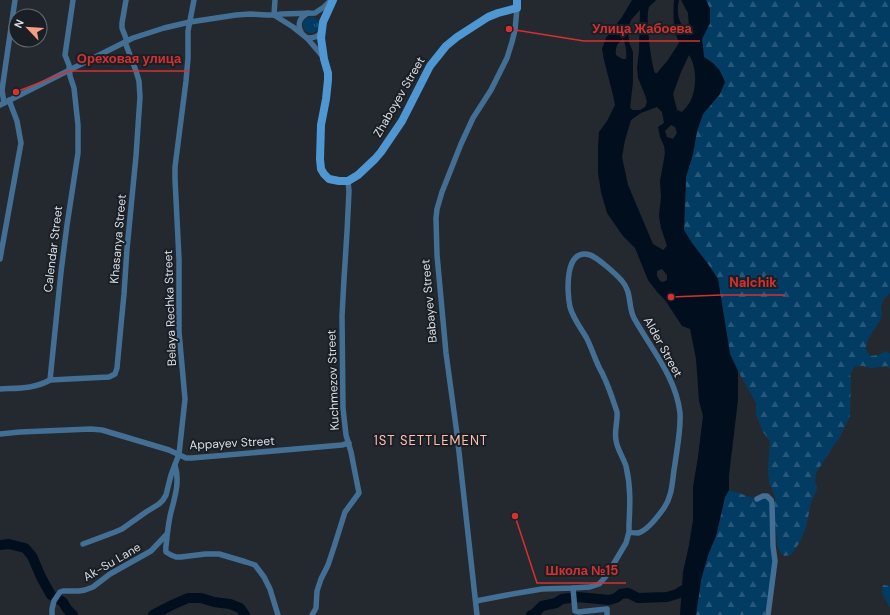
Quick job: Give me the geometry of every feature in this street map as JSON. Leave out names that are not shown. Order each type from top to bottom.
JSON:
[{"type":"street","points":[[0,259],[21,143],[17,121],[4,103],[2,90],[16,0]]},
{"type":"street","name":"Calendar Street","points":[[50,380],[61,272],[78,153],[78,125],[74,88],[69,65],[65,55],[73,0]]},
{"type":"street","name":"Khasanya Street","points":[[50,380],[109,377],[115,374],[118,368],[120,325],[135,173],[140,97],[139,81],[122,28],[126,0]]},
{"type":"street","name":"Belaya Rechka Street","points":[[83,544],[115,532],[159,504],[166,495],[171,475],[179,454],[185,399],[179,332],[179,259],[174,179],[186,81],[188,31],[194,0]]},
{"type":"street","points":[[274,15],[275,0]]},
{"type":"street","points":[[4,103],[126,41],[151,32],[190,22],[236,15],[315,13],[332,0]]},
{"type":"street","points":[[274,15],[305,36],[312,38],[320,34],[332,0]]},
{"type":"street","name":"Zhaboyev Street","points":[[348,181],[355,178],[368,167],[389,140],[402,121],[425,74],[436,57],[446,46],[456,36],[517,4]]},
{"type":"street","name":"Babayev Street","points":[[478,615],[443,326],[436,236],[437,209],[442,192],[473,118],[507,58],[515,30],[517,4]]},
{"type":"street","points":[[308,13],[299,21],[299,28],[324,59]]},
{"type":"street","points":[[315,13],[321,18],[323,25],[322,43],[328,73],[326,99],[321,125],[321,169],[329,179],[348,181]]},
{"type":"street","name":"Kuchmezov Street","points":[[312,615],[316,608],[317,591],[332,553],[345,512],[359,493],[346,435],[343,408],[342,316],[349,191],[348,181]]},
{"type":"street","name":"Alder Street","points":[[476,601],[542,589],[573,591],[596,585],[607,575],[626,543],[629,532],[629,482],[625,462],[618,448],[616,439],[618,418],[617,412],[604,376],[570,307],[570,266],[574,259],[581,254],[588,254],[595,257],[614,273],[625,286],[634,317],[667,373],[680,413],[679,435],[670,497],[661,512],[646,528],[640,532],[629,532]]},
{"type":"street","points":[[0,389],[27,388],[50,380]]},
{"type":"street","name":"Appayev Street","points":[[0,434],[91,429],[102,430],[169,450],[186,458],[280,451],[349,443]]},
{"type":"street","points":[[175,465],[177,471],[176,495],[171,512],[166,550],[171,555],[176,557],[219,554],[246,562],[259,568],[270,589],[278,615]]},
{"type":"street","points":[[757,499],[767,496],[772,503],[773,546],[775,561],[768,615]]},
{"type":"street","name":"Ak-Su Lane","points":[[52,615],[54,601],[60,592],[79,591],[93,587],[110,574],[152,551],[168,534]]},
{"type":"street","points":[[573,591],[575,611],[596,610],[607,612]]},
{"type":"green space","points":[[706,0],[890,0],[890,293],[884,299],[881,307],[882,314],[880,321],[867,342],[866,350],[870,356],[878,355],[885,351],[890,353],[890,369],[887,366],[871,368],[855,366],[850,374],[850,416],[839,439],[816,473],[815,481],[817,489],[811,503],[806,527],[800,542],[791,555],[784,556],[779,550],[777,543],[774,517],[775,497],[769,482],[768,470],[770,441],[763,432],[756,414],[756,403],[730,354],[718,279],[684,230],[686,177],[693,154],[697,131],[703,114],[720,94],[714,63],[704,58],[702,39],[710,23],[710,9]]},
{"type":"green space","points":[[308,17],[314,17],[319,22],[317,31],[314,33],[308,33],[303,28],[303,22]]},
{"type":"green space","points":[[729,490],[757,499],[763,496],[771,500],[774,554],[768,615],[696,615],[701,580],[708,555],[716,536],[725,497]]},
{"type":"green space","points":[[883,585],[890,586],[890,608],[882,593]]},
{"type":"shaded area","points":[[632,0],[656,0],[649,7],[648,20],[652,60],[655,73],[657,73],[679,43],[674,22],[674,0],[679,0],[678,11],[680,21],[684,27],[689,28],[688,13],[681,0],[706,0],[710,9],[710,23],[702,39],[704,57],[718,68],[725,82],[720,94],[703,114],[697,131],[693,154],[686,177],[684,230],[718,279],[730,354],[738,371],[738,400],[729,475],[729,490],[725,497],[716,536],[708,555],[701,580],[696,615],[680,615],[683,572],[693,520],[693,487],[703,416],[699,401],[696,359],[690,329],[682,326],[665,300],[648,280],[635,248],[623,236],[607,213],[601,192],[598,173],[599,132],[607,121],[615,105],[602,49],[606,38],[622,17]],"holes":[[[640,10],[637,68],[638,78],[647,102],[645,107],[640,110],[633,110],[630,108],[633,82],[633,52],[629,42],[628,29],[631,20]],[[623,39],[625,44],[626,59],[622,59],[616,55],[619,42]],[[689,55],[694,66],[695,85],[690,102],[682,112],[677,110],[673,94],[681,72]],[[657,107],[662,112],[664,123],[658,127],[665,153],[660,181],[661,197],[659,216],[667,246],[663,250],[653,244],[628,185],[622,157],[631,120],[641,113]],[[671,125],[675,127],[677,133],[673,139],[667,137],[665,131]],[[662,269],[667,275],[667,280],[663,282],[660,281],[657,276],[657,271]]]},
{"type":"waterway","points":[[0,545],[9,544],[25,548],[32,556],[51,595],[63,602],[73,615]]},
{"type":"waterway","points":[[531,615],[533,615],[542,606],[556,603],[562,599],[578,597],[609,600],[616,598],[621,594],[628,593],[638,598],[667,597],[677,594],[693,584]]},
{"type":"waterway","points":[[153,615],[188,598],[201,598],[214,602],[230,604],[240,608],[245,615]]},
{"type":"place","name":"Улица Жабоева","points":[[509,29]]},
{"type":"place","name":"Ореховая улица","points":[[16,92]]},
{"type":"place","name":"Nalchik","points":[[671,297]]},
{"type":"place","name":"Школа №15","points":[[515,516]]},
{"type":"district","name":"1ST SETTLEMENT","points":[[431,440]]}]
